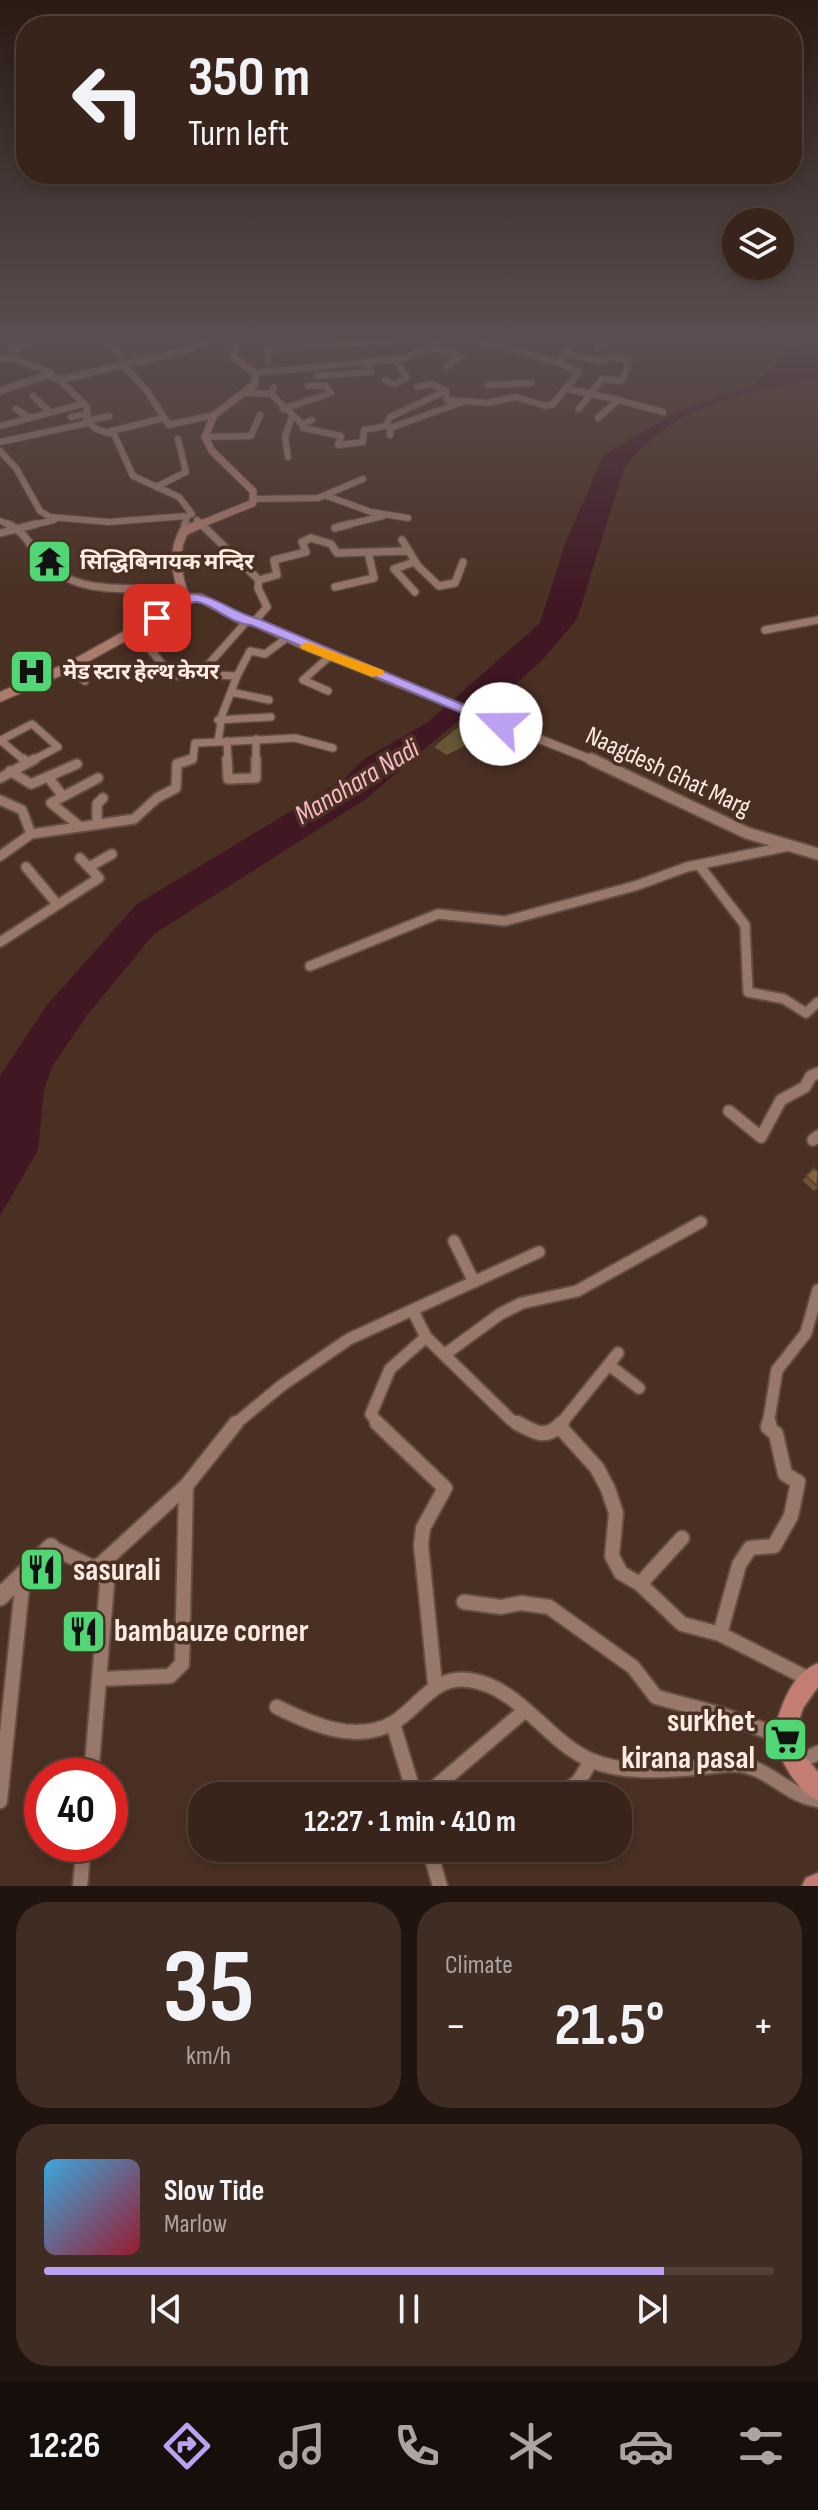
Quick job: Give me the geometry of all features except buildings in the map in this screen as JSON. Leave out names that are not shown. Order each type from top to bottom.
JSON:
[{"type":"main road","points":[[0,697],[69,667],[181,605],[184,594],[176,548],[184,531],[247,509],[254,499],[250,488],[212,451],[205,437],[209,426]]},
{"type":"main road","points":[[814,1676],[791,1710],[783,1737],[796,1763],[818,1789]]},
{"type":"street","points":[[0,442],[55,426]]},
{"type":"street","points":[[92,426],[95,431],[114,434],[133,476],[179,497],[189,515],[259,580]]},
{"type":"street","points":[[105,433],[132,426]]},
{"type":"street","points":[[205,437],[251,436],[255,426]]},
{"type":"street","points":[[288,457],[285,437],[289,426]]},
{"type":"street","points":[[303,426],[341,436],[338,445],[363,442],[364,430],[397,426]]},
{"type":"street","points":[[156,487],[186,472],[178,439]]},
{"type":"street","points":[[0,451],[21,476],[25,494],[33,499],[42,514],[54,520]]},
{"type":"street","points":[[327,496],[363,479]]},
{"type":"street","points":[[254,499],[327,496],[386,515],[408,518]]},
{"type":"street","points":[[0,533],[23,531],[54,520],[115,522],[189,515]]},
{"type":"street","points":[[184,531],[189,515]]},
{"type":"street","points":[[335,528],[386,515]]},
{"type":"street","points":[[0,521],[23,531],[45,563],[72,580],[109,590],[154,587],[184,594]]},
{"type":"street","points":[[259,580],[277,575],[274,560],[306,552],[302,542],[307,539],[331,544],[337,553],[407,551]]},
{"type":"street","points":[[402,540],[414,562],[444,587],[455,583],[463,562]]},
{"type":"street","points":[[335,587],[374,578],[368,552]]},
{"type":"street","points":[[414,562],[394,569],[415,592]]},
{"type":"street","points":[[134,630],[173,677],[208,665],[267,607],[258,588],[259,580]]},
{"type":"street","name":"Naagdesh Ghat Marg","points":[[184,594],[201,598],[331,655],[617,770],[747,833],[818,854]]},
{"type":"street","points":[[765,630],[818,620]]},
{"type":"street","points":[[256,739],[256,778],[228,779],[218,720],[250,651],[265,654],[288,637]]},
{"type":"street","points":[[328,691],[303,680],[331,655]]},
{"type":"street","points":[[208,665],[212,675],[237,676]]},
{"type":"street","points":[[69,667],[85,681]]},
{"type":"street","points":[[231,692],[269,700]]},
{"type":"street","points":[[218,720],[271,717]]},
{"type":"street","points":[[0,778],[55,749],[58,744],[32,724],[0,740],[27,763]]},
{"type":"street","points":[[0,856],[31,834],[58,832],[78,825],[143,815],[157,798],[179,785],[177,764],[193,759],[195,743],[295,738],[333,748]]},
{"type":"street","points":[[10,771],[27,784],[77,764]]},
{"type":"street","points":[[48,777],[62,795]]},
{"type":"street","points":[[78,825],[51,805],[62,795],[98,778]]},
{"type":"street","points":[[97,823],[97,804],[103,798]]},
{"type":"street","points":[[0,800],[22,810],[31,834]]},
{"type":"street","points":[[310,966],[438,914],[505,921],[699,865],[789,846]]},
{"type":"street","points":[[89,867],[112,854]]},
{"type":"street","points":[[0,942],[16,935],[29,921],[99,878],[80,858]]},
{"type":"street","points":[[699,865],[745,925],[748,992],[784,999],[806,1013],[818,1002]]},
{"type":"street","points":[[26,867],[57,904]]},
{"type":"street","points":[[729,1111],[761,1137],[781,1100],[805,1087],[811,1076],[818,1073]]},
{"type":"street","points":[[444,1355],[500,1314],[522,1303],[577,1291],[701,1222]]},
{"type":"street","points":[[454,1241],[474,1282]]},
{"type":"street","points":[[0,1597],[23,1578],[51,1547],[92,1567],[100,1565],[186,1486],[250,1410],[349,1339],[539,1252]]},
{"type":"street","points":[[720,1634],[739,1565],[750,1548],[774,1546],[789,1524],[797,1499],[798,1482],[785,1474],[776,1434],[768,1427],[777,1370],[806,1333],[818,1290]]},
{"type":"street","points":[[413,1311],[426,1337],[444,1355],[523,1428],[541,1435],[550,1434],[559,1426],[618,1353]]},
{"type":"street","points":[[426,1337],[390,1369],[371,1414],[385,1434],[445,1488],[423,1528],[421,1545],[435,1684]]},
{"type":"street","points":[[609,1365],[639,1388]]},
{"type":"street","points":[[559,1426],[578,1443],[603,1479],[616,1513],[612,1556],[621,1573],[640,1584],[682,1624],[720,1634],[814,1676]]},
{"type":"street","points":[[100,1679],[170,1676],[182,1664],[186,1486]]},
{"type":"street","points":[[640,1584],[682,1538]]},
{"type":"street","points":[[93,1758],[107,1584],[100,1565]]},
{"type":"street","points":[[0,1801],[23,1578]]},
{"type":"street","points":[[464,1602],[501,1607],[521,1603],[549,1607],[633,1667],[648,1691],[656,1697],[720,1714],[783,1737]]},
{"type":"street","points":[[277,1707],[319,1726],[368,1730],[393,1724],[435,1684],[463,1679],[500,1691],[563,1745],[591,1761],[643,1771],[739,1765],[757,1769],[803,1799],[818,1800]]},
{"type":"street","points":[[441,1782],[523,1712]]},
{"type":"street","points":[[393,1724],[411,1782]]},
{"type":"street","points":[[796,1763],[818,1753]]},
{"type":"street","points":[[578,1782],[591,1761]]},
{"type":"street","points":[[80,1886],[82,1862]]},
{"type":"street","points":[[433,1862],[440,1886]]},
{"type":"shaded area","points":[[468,719],[496,730],[447,755],[434,747]]},
{"type":"water","name":"Manohara Nadi","points":[[653,426],[670,426],[642,447],[624,468],[577,619],[544,658],[500,699],[472,709],[367,798],[154,934],[88,1014],[53,1065],[44,1089],[38,1150],[0,1216],[0,1076],[47,1005],[137,904],[344,779],[364,759],[427,723],[540,623],[565,544],[604,454]]},
{"type":"slow traffic","points":[[307,646],[377,674]]},
{"type":"place","name":"सिद्धिबिनायक मन्दिर","points":[[49,562]]},
{"type":"place","name":"मेड स्टार हेल्थ केयर","points":[[32,672]]},
{"type":"place","name":"sasurali","points":[[42,1570]]},
{"type":"place","name":"bambauze corner","points":[[83,1631]]},
{"type":"place","name":"surkhet kirana pasal","points":[[786,1739]]},
{"type":"route","points":[[157,618],[181,605],[185,598],[201,598],[228,610],[241,620],[254,622],[310,648],[501,724]]}]
